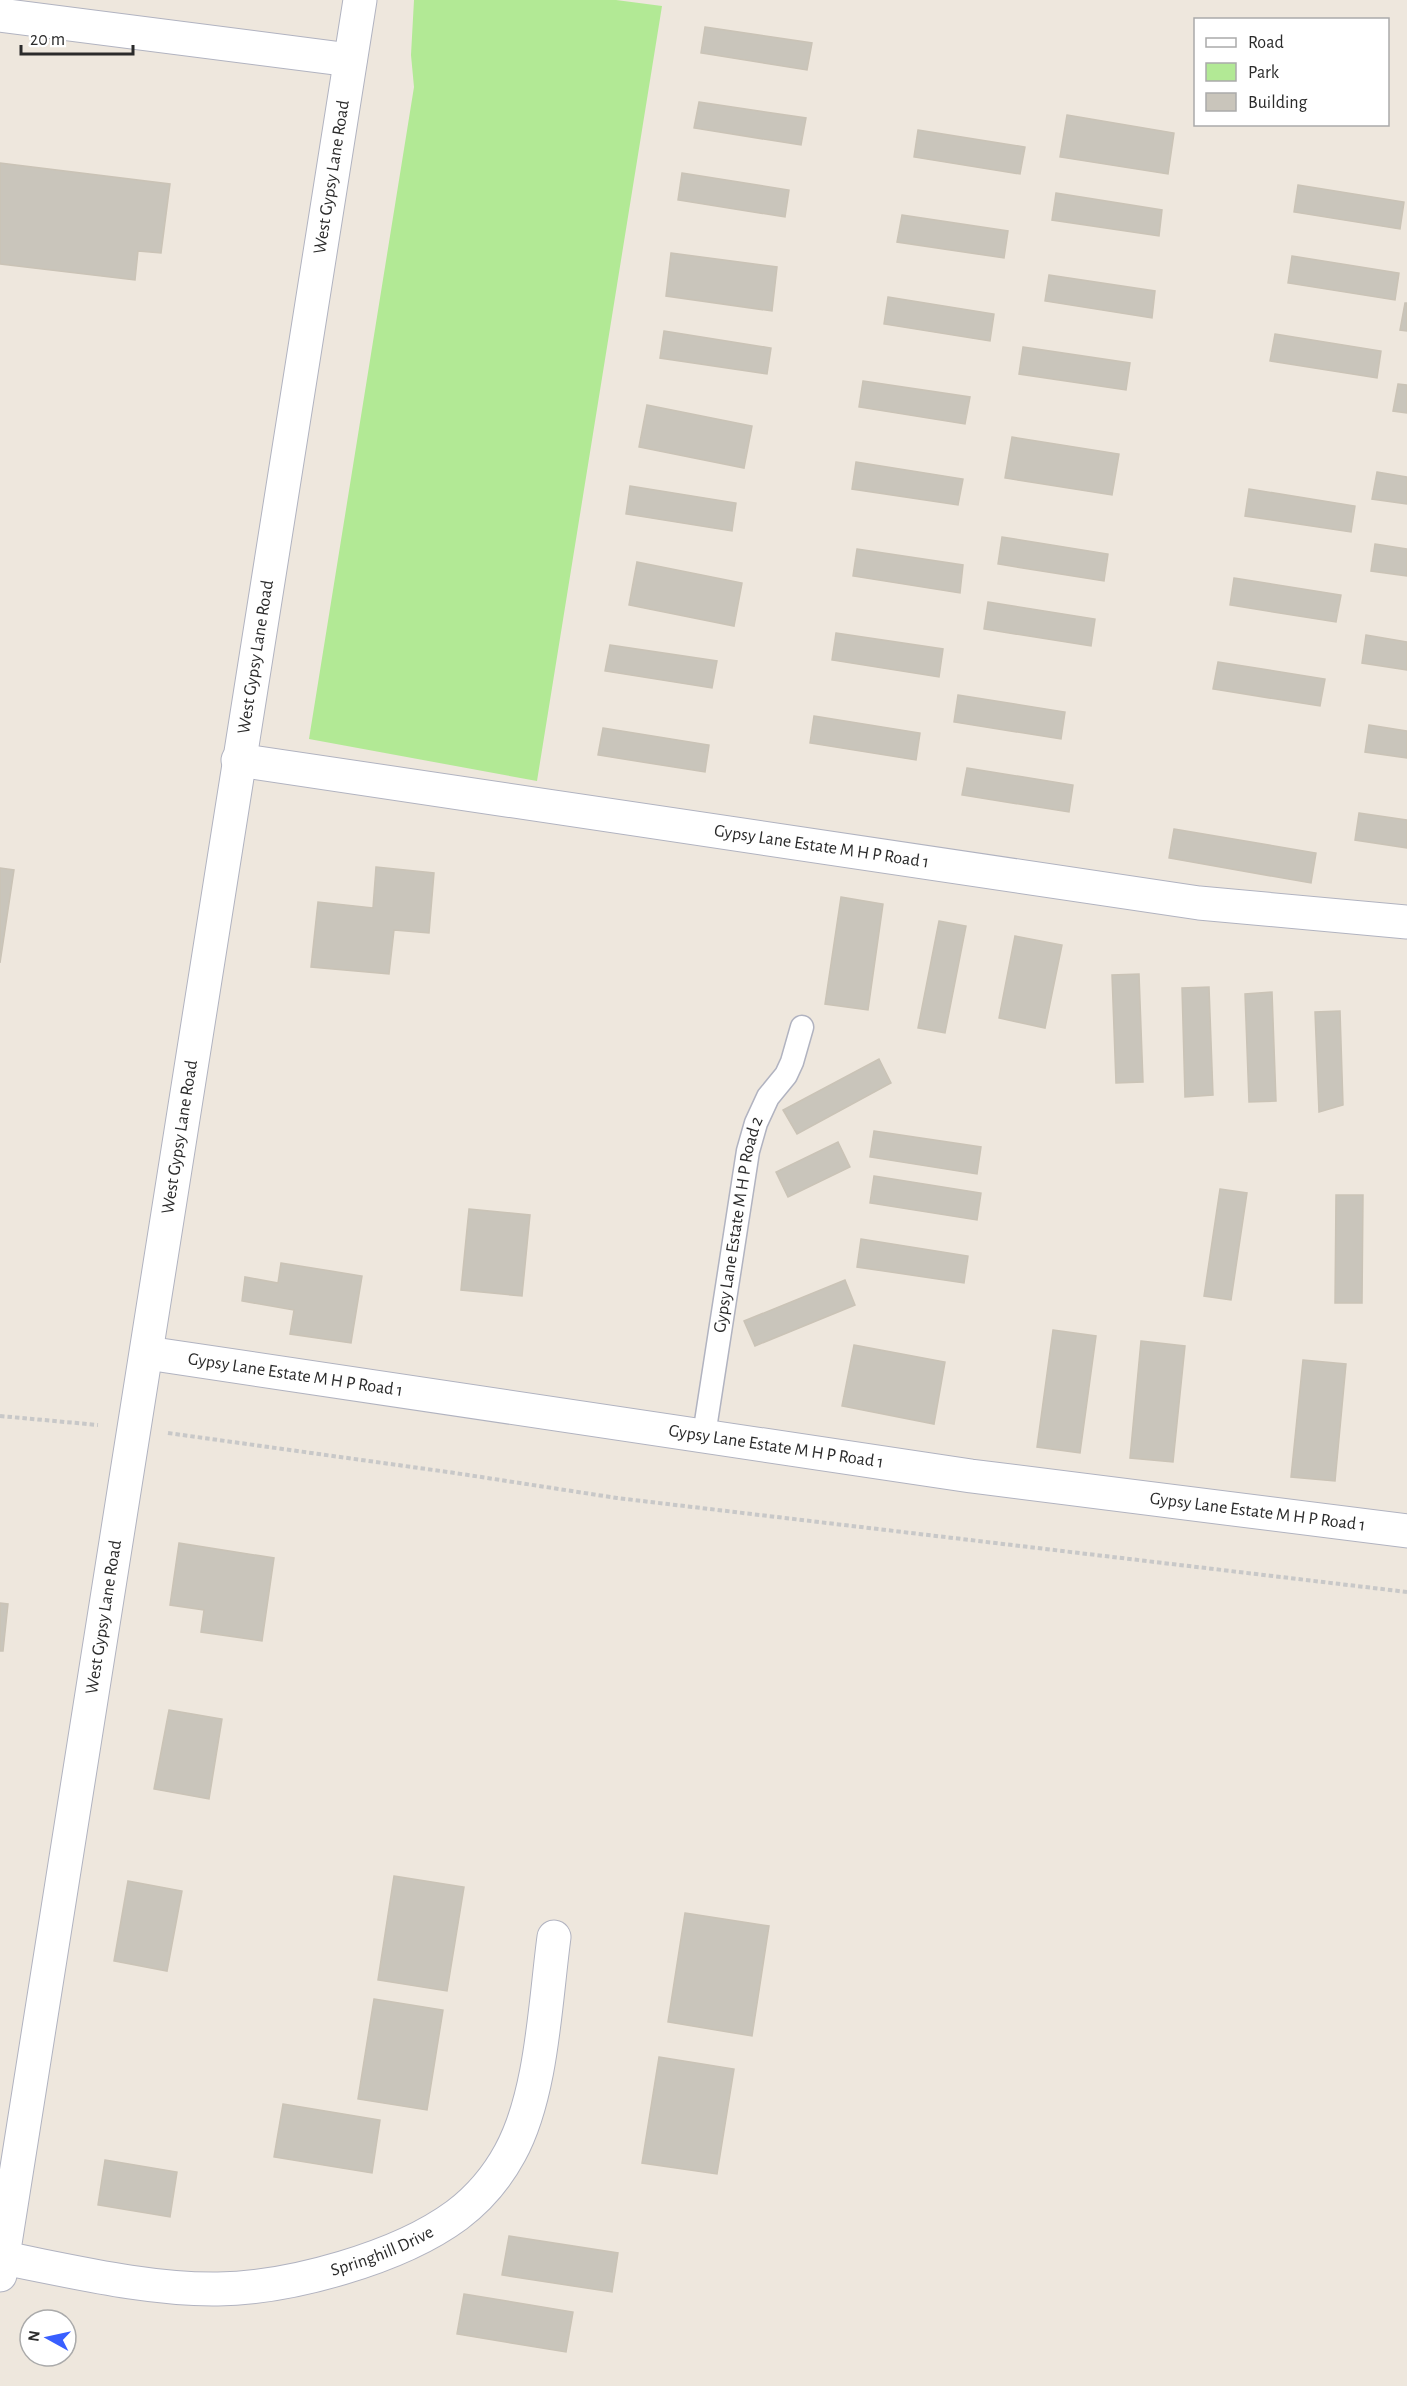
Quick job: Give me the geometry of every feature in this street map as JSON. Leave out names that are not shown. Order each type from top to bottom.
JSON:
[{"type":"street","name":"West Gypsy Lane Road","points":[[1,2267],[360,0]]},
{"type":"street","points":[[0,15],[350,60]]},
{"type":"street","name":"Gypsy Lane Estate M H P Road 1","points":[[238,760],[1199,903],[1407,922]]},
{"type":"street","name":"Gypsy Lane Estate M H P Road 1","points":[[147,1353],[971,1476],[1407,1531]]},
{"type":"street","name":"Springhill Drive","points":[[1,2267],[131,2282],[215,2289],[244,2288],[329,2272],[409,2244],[457,2215],[477,2197],[495,2176],[510,2153],[521,2128],[536,2074],[554,1937]]},
{"type":"lane","name":"Gypsy Lane Estate M H P Road 2","points":[[704,1435],[748,1151],[756,1123],[768,1097],[786,1074],[792,1062],[802,1027]]},
{"type":"path","points":[[0,1416],[135,1429],[617,1498],[1407,1592]]},
{"type":"green space","points":[[414,0],[616,0],[662,6],[537,781],[309,739],[414,87],[411,55]]},
{"type":"building","points":[[705,27],[812,43],[807,70],[701,53]]},
{"type":"building","points":[[699,102],[806,118],[801,145],[694,128]]},
{"type":"building","points":[[1067,115],[1174,133],[1168,174],[1060,157]]},
{"type":"building","points":[[918,130],[1025,147],[1020,174],[914,157]]},
{"type":"building","points":[[0,163],[170,184],[161,253],[138,251],[135,280],[0,264]]},
{"type":"building","points":[[682,173],[789,190],[785,217],[678,200]]},
{"type":"building","points":[[1298,185],[1404,202],[1400,229],[1294,212]]},
{"type":"building","points":[[1056,193],[1162,210],[1159,236],[1052,220]]},
{"type":"building","points":[[902,215],[1008,231],[1004,258],[897,242]]},
{"type":"building","points":[[671,253],[777,267],[772,311],[666,296]]},
{"type":"building","points":[[1292,256],[1399,273],[1395,300],[1288,283]]},
{"type":"building","points":[[1049,275],[1155,291],[1152,318],[1045,301]]},
{"type":"building","points":[[888,297],[994,314],[990,341],[884,324]]},
{"type":"building","points":[[1405,303],[1407,303],[1407,331],[1400,330]]},
{"type":"building","points":[[664,331],[771,348],[767,374],[660,358]]},
{"type":"building","points":[[1275,334],[1381,351],[1377,378],[1270,361]]},
{"type":"building","points":[[1023,347],[1130,363],[1126,390],[1019,374]]},
{"type":"building","points":[[863,381],[970,397],[965,424],[859,407]]},
{"type":"building","points":[[1398,384],[1407,385],[1407,413],[1393,411]]},
{"type":"building","points":[[647,405],[752,426],[744,468],[639,447]]},
{"type":"building","points":[[1012,437],[1119,454],[1112,495],[1005,478]]},
{"type":"building","points":[[856,462],[963,479],[958,505],[852,489]]},
{"type":"building","points":[[1377,472],[1407,477],[1407,504],[1372,499]]},
{"type":"building","points":[[630,486],[736,503],[732,531],[626,514]]},
{"type":"building","points":[[1249,489],[1355,506],[1351,532],[1245,516]]},
{"type":"building","points":[[1002,537],[1108,554],[1104,581],[998,564]]},
{"type":"building","points":[[1375,544],[1407,549],[1407,576],[1371,571]]},
{"type":"building","points":[[857,549],[963,565],[960,593],[853,576]]},
{"type":"building","points":[[637,562],[742,583],[734,626],[629,605]]},
{"type":"building","points":[[1234,578],[1341,595],[1336,622],[1230,605]]},
{"type":"building","points":[[988,602],[1095,619],[1091,646],[984,629]]},
{"type":"building","points":[[836,633],[943,649],[939,677],[832,660]]},
{"type":"building","points":[[1366,635],[1407,642],[1407,670],[1362,663]]},
{"type":"building","points":[[610,645],[717,661],[712,688],[605,671]]},
{"type":"building","points":[[1218,662],[1325,679],[1320,706],[1213,689]]},
{"type":"building","points":[[958,695],[1065,712],[1061,739],[954,722]]},
{"type":"building","points":[[814,716],[920,733],[916,760],[810,743]]},
{"type":"building","points":[[1369,725],[1407,731],[1407,758],[1365,752]]},
{"type":"building","points":[[603,728],[709,745],[705,772],[598,755]]},
{"type":"building","points":[[967,768],[1073,785],[1069,812],[962,795]]},
{"type":"building","points":[[1359,813],[1407,820],[1407,848],[1355,840]]},
{"type":"building","points":[[1174,829],[1316,853],[1311,883],[1169,858]]},
{"type":"building","points":[[376,867],[434,873],[429,933],[394,930],[389,974],[311,967],[318,902],[373,908]]},
{"type":"building","points":[[0,868],[14,870],[0,963]]},
{"type":"building","points":[[841,897],[883,904],[868,1010],[825,1004]]},
{"type":"building","points":[[939,921],[966,926],[945,1033],[918,1028]]},
{"type":"building","points":[[1015,936],[1062,945],[1045,1028],[999,1018]]},
{"type":"building","points":[[1139,974],[1143,1082],[1116,1083],[1112,975]]},
{"type":"building","points":[[1209,987],[1213,1095],[1185,1097],[1182,988]]},
{"type":"building","points":[[1272,992],[1276,1101],[1249,1102],[1245,994]]},
{"type":"building","points":[[1340,1011],[1343,1105],[1319,1112],[1315,1012]]},
{"type":"building","points":[[879,1059],[891,1083],[797,1134],[783,1110]]},
{"type":"building","points":[[874,1131],[981,1147],[977,1174],[870,1157]]},
{"type":"building","points":[[838,1142],[850,1167],[788,1197],[776,1172]]},
{"type":"building","points":[[874,1176],[981,1193],[977,1220],[870,1203]]},
{"type":"building","points":[[1220,1189],[1247,1193],[1231,1300],[1204,1296]]},
{"type":"building","points":[[1336,1195],[1363,1195],[1362,1303],[1335,1303]]},
{"type":"building","points":[[469,1209],[530,1215],[522,1296],[461,1290]]},
{"type":"building","points":[[861,1239],[968,1256],[964,1283],[857,1267]]},
{"type":"building","points":[[281,1263],[362,1276],[351,1343],[290,1334],[294,1310],[242,1301],[245,1277],[278,1283]]},
{"type":"building","points":[[845,1280],[855,1305],[755,1346],[744,1321]]},
{"type":"building","points":[[1053,1330],[1096,1336],[1080,1453],[1037,1447]]},
{"type":"building","points":[[1141,1341],[1185,1346],[1173,1462],[1130,1458]]},
{"type":"building","points":[[854,1345],[945,1362],[934,1424],[842,1406]]},
{"type":"building","points":[[1303,1360],[1346,1364],[1335,1481],[1291,1477]]},
{"type":"building","points":[[179,1543],[274,1558],[262,1641],[201,1632],[204,1610],[170,1605]]},
{"type":"building","points":[[0,1603],[8,1604],[3,1651],[0,1651]]},
{"type":"building","points":[[169,1710],[222,1719],[209,1799],[154,1789]]},
{"type":"building","points":[[394,1876],[464,1887],[447,1991],[378,1980]]},
{"type":"building","points":[[128,1881],[182,1891],[167,1971],[114,1961]]},
{"type":"building","points":[[685,1913],[769,1926],[752,2036],[668,2022]]},
{"type":"building","points":[[374,1999],[443,2010],[427,2110],[358,2099]]},
{"type":"building","points":[[659,2057],[734,2069],[717,2174],[642,2163]]},
{"type":"building","points":[[283,2104],[380,2120],[372,2173],[274,2157]]},
{"type":"building","points":[[105,2160],[177,2172],[170,2217],[98,2205]]},
{"type":"building","points":[[509,2236],[618,2253],[612,2292],[502,2275]]},
{"type":"building","points":[[464,2294],[573,2312],[566,2352],[457,2334]]}]
